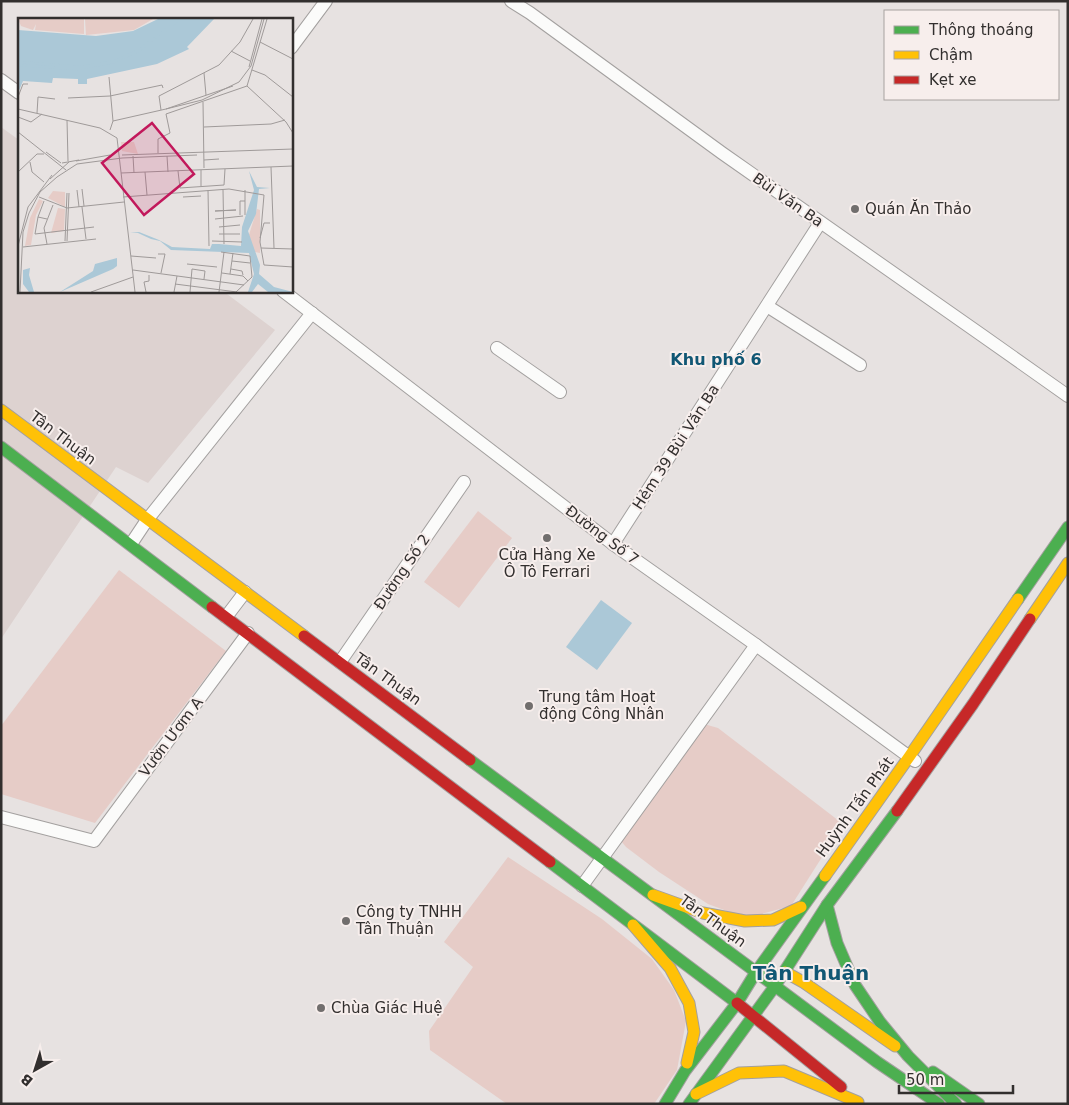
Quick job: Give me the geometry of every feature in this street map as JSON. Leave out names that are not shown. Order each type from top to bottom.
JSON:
[{"type":"main road","name":"Tân Thuận","points":[[1,410],[877,1062],[939,1104]]},
{"type":"main road","points":[[1,447],[737,1003],[860,1103]]},
{"type":"main road","name":"Huỳnh Tấn Phát","points":[[665,1104],[685,1071],[737,1003],[756,972],[909,757],[1068,527]]},
{"type":"main road","points":[[693,1099],[775,986],[828,905],[927,770],[1068,563]]},
{"type":"main road","points":[[653,895],[703,913],[745,921],[773,920],[803,906]]},
{"type":"main road","points":[[828,905],[837,943],[855,985],[880,1022],[908,1056],[956,1104]]},
{"type":"main road","points":[[633,925],[670,968],[689,1003],[694,1032],[685,1071]]},
{"type":"main road","points":[[756,972],[784,972],[803,982],[979,1104]]},
{"type":"main road","points":[[693,1099],[739,1073],[784,1071],[860,1103]]},
{"type":"street","points":[[292,47],[326,1]]},
{"type":"street","name":"Bùi Văn Ba","points":[[512,1],[820,223],[1068,396]]},
{"type":"street","points":[[1,80],[18,92]]},
{"type":"street","name":"Hẻm 39 Bùi Văn Ba","points":[[613,544],[820,223]]},
{"type":"street","name":"Đường Số 7","points":[[284,292],[613,544],[756,645],[927,770]]},
{"type":"street","points":[[767,306],[860,365]]},
{"type":"street","points":[[130,544],[312,313]]},
{"type":"street","points":[[497,348],[560,392]]},
{"type":"street","name":"Đường Số 2","points":[[340,662],[464,482]]},
{"type":"street","points":[[226,616],[245,592]]},
{"type":"street","name":"Vườn Ươm A","points":[[1,817],[94,841],[248,633]]},
{"type":"street","points":[[582,886],[756,645]]},
{"type":"shaded area","points":[[1,127],[18,139],[18,292],[224,292],[275,330],[148,483],[116,467],[1,639]]},
{"type":"shaded area","points":[[478,511],[512,538],[459,608],[424,582]]},
{"type":"shaded area","points":[[119,570],[226,651],[95,823],[1,794],[1,726]]},
{"type":"shaded area","points":[[704,724],[718,728],[843,824],[791,906],[746,918],[708,904],[659,872],[621,841]]},
{"type":"shaded area","points":[[508,857],[602,919],[652,959],[674,990],[686,1021],[677,1070],[654,1104],[507,1104],[430,1050],[429,1031],[473,967],[444,942]]},
{"type":"water","points":[[601,600],[632,623],[597,670],[566,647]]},
{"type":"traffic: fast","points":[[1,447],[212,607]]},
{"type":"traffic: fast","points":[[1018,599],[1068,527]]},
{"type":"traffic: fast","points":[[470,760],[756,972]]},
{"type":"traffic: fast","points":[[689,1104],[775,986],[827,905],[897,811]]},
{"type":"traffic: fast","points":[[550,862],[737,1003]]},
{"type":"traffic: fast","points":[[665,1104],[685,1071],[737,1003],[756,972],[825,876]]},
{"type":"traffic: fast","points":[[827,905],[837,943],[855,985],[880,1022],[908,1056],[956,1104]]},
{"type":"traffic: fast","points":[[756,972],[877,1062],[939,1104]]},
{"type":"traffic: fast","points":[[933,1072],[979,1104]]},
{"type":"traffic: slow","points":[[1,410],[304,636]]},
{"type":"traffic: slow","points":[[1030,619],[1068,563]]},
{"type":"traffic: slow","points":[[825,876],[1018,599]]},
{"type":"traffic: slow","points":[[653,895],[703,913],[745,921],[773,920],[801,907]]},
{"type":"traffic: slow","points":[[633,925],[670,968],[689,1003],[694,1032],[687,1063]]},
{"type":"traffic: slow","points":[[785,972],[803,982],[895,1046]]},
{"type":"traffic: slow","points":[[696,1094],[739,1073],[784,1071],[858,1102]]},
{"type":"traffic: jam","points":[[212,607],[550,862]]},
{"type":"traffic: jam","points":[[897,811],[973,704],[1030,619]]},
{"type":"traffic: jam","points":[[304,636],[470,760]]},
{"type":"traffic: jam","points":[[737,1003],[841,1087]]},
{"type":"place","name":"Quán Ăn Thảo","points":[[855,209]]},
{"type":"place","name":"Cửa Hàng Xe Ô Tô Ferrari","points":[[547,538]]},
{"type":"place","name":"Trung tâm Hoạt động Công Nhân","points":[[529,706]]},
{"type":"place","name":"Công ty TNHH Tân Thuận","points":[[346,921]]},
{"type":"place","name":"Chùa Giác Huệ","points":[[321,1008]]},
{"type":"district","name":"Khu phố 6","points":[[716,359]]},
{"type":"district","name":"Tân Thuận","points":[[811,973]]}]
